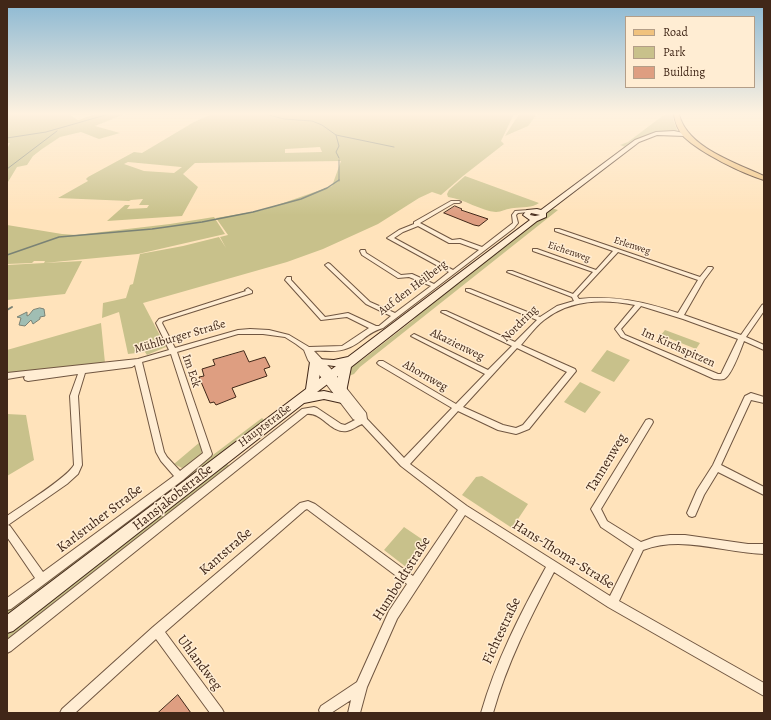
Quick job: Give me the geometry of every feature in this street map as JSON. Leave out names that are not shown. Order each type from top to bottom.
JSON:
[{"type":"main road","points":[[709,148],[764,178]]},
{"type":"street","name":"Hauptstraße","points":[[7,625],[524,228],[533,214],[551,206],[628,148]]},
{"type":"street","points":[[453,272],[390,238],[453,202],[459,202]]},
{"type":"street","name":"Auf den Heilberg","points":[[307,349],[345,347],[369,329],[381,327],[515,224],[514,215],[533,214]]},
{"type":"street","points":[[419,222],[451,242],[460,241],[482,249]]},
{"type":"street","name":"Erlenweg","points":[[557,230],[701,279]]},
{"type":"street","name":"Eichenweg","points":[[535,250],[597,272]]},
{"type":"street","points":[[510,272],[576,299],[597,272],[617,250]]},
{"type":"street","points":[[363,251],[364,254],[400,276],[410,275],[435,286]]},
{"type":"street","points":[[328,265],[368,303],[395,316]]},
{"type":"street","points":[[680,316],[701,279],[710,268]]},
{"type":"street","points":[[289,278],[288,280],[324,319],[348,315],[374,328]]},
{"type":"street","name":"Im Eck","points":[[208,454],[173,351],[159,323],[161,320],[250,292],[248,290]]},
{"type":"street","points":[[468,290],[541,319]]},
{"type":"street","name":"Nordring","points":[[404,464],[541,319],[576,299],[601,299],[639,304],[680,316],[742,338],[764,348]]},
{"type":"street","name":"Im Kirchspitzen","points":[[639,304],[618,329],[623,336],[717,377],[723,377],[726,373],[742,338]]},
{"type":"street","points":[[742,338],[764,306]]},
{"type":"street","points":[[444,312],[516,346]]},
{"type":"street","name":"Mühlburger Straße","points":[[84,370],[131,366],[138,362],[226,335],[251,331],[286,336],[307,349]]},
{"type":"street","name":"Akazienweg","points":[[414,336],[490,374]]},
{"type":"street","name":"Ahornweg","points":[[381,363],[458,408],[501,428],[516,431],[526,427],[572,372],[516,346]]},
{"type":"street","points":[[307,349],[310,358],[318,363],[329,377]]},
{"type":"street","points":[[138,362],[160,452],[164,459],[180,477]]},
{"type":"street","points":[[349,362],[342,382],[342,394],[306,395],[318,363],[349,362]]},
{"type":"street","points":[[7,376],[84,370]]},
{"type":"street","points":[[7,380],[84,370]]},
{"type":"street","points":[[7,521],[64,481],[75,471],[78,465],[78,456],[74,396],[84,370]]},
{"type":"street","name":"Hans-Thoma-Straße","points":[[329,377],[342,394],[362,415],[364,420],[404,464],[464,509],[612,603],[764,690]]},
{"type":"street","points":[[692,513],[700,493],[716,467],[748,398],[750,396],[754,396],[764,400]]},
{"type":"street","name":"Hansjakobstraße","points":[[7,647],[305,411],[314,410],[339,426],[346,428],[364,420]]},
{"type":"street","name":"Tannenweg","points":[[640,547],[604,524],[596,509],[649,422]]},
{"type":"street","name":"Karlsruher Straße","points":[[7,605],[180,477],[208,454]]},
{"type":"street","points":[[716,467],[764,491]]},
{"type":"street","name":"Kantstraße","points":[[66,713],[157,631],[303,506],[308,505],[312,507],[414,583]]},
{"type":"street","name":"Humboldtstraße","points":[[354,713],[361,686],[393,615],[464,509]]},
{"type":"street","points":[[7,529],[42,579]]},
{"type":"street","points":[[612,603],[640,547],[648,542],[678,538],[732,547],[764,550]]},
{"type":"street","name":"Fichtestraße","points":[[487,713],[493,687],[515,635],[552,565]]},
{"type":"street","name":"Uhlandweg","points":[[157,631],[218,713]]},
{"type":"street","points":[[324,712],[361,686]]},
{"type":"green space","points":[[8,148],[44,148],[33,156],[27,165],[17,167],[8,182],[7,187]]},
{"type":"green space","points":[[151,148],[310,148],[285,149],[285,153],[322,152],[320,148],[499,148],[441,195],[432,192],[419,198],[378,224],[323,249],[287,262],[143,303],[166,347],[147,355],[145,352],[128,354],[119,312],[102,318],[103,303],[126,298],[130,285],[133,284],[140,254],[183,246],[219,237],[226,248],[220,237],[228,235],[216,218],[263,210],[332,186],[341,161],[195,163],[183,174],[198,187],[182,216],[107,221],[125,205],[130,205],[127,209],[147,208],[149,205],[139,205],[143,199],[129,201],[58,198],[88,181],[86,179],[88,177],[134,152],[142,153]],"holes":[[[128,162],[181,167],[174,173],[144,171],[124,164]]]},
{"type":"green space","points":[[465,176],[539,203],[530,207],[512,208],[496,212],[484,210],[460,200],[448,197],[447,194],[449,190]]},
{"type":"green space","points":[[551,208],[558,210],[360,367],[354,374],[346,377],[350,366],[362,360],[412,321]]},
{"type":"green space","points":[[214,217],[225,234],[138,254],[44,263],[45,261],[34,261],[32,263],[7,264],[7,225],[76,235],[170,224]]},
{"type":"green space","points":[[82,261],[65,294],[7,300],[7,265]]},
{"type":"green space","points":[[101,323],[105,363],[7,373],[7,350]]},
{"type":"green space","points":[[665,330],[700,343],[696,349],[661,335]]},
{"type":"green space","points":[[607,350],[630,360],[614,382],[591,371]]},
{"type":"green space","points":[[580,382],[601,392],[585,413],[564,402]]},
{"type":"green space","points":[[7,414],[26,415],[34,460],[7,476]]},
{"type":"green space","points":[[262,418],[264,420],[252,431],[7,619],[7,610]]},
{"type":"green space","points":[[200,442],[202,454],[196,461],[182,468],[174,464]]},
{"type":"green space","points":[[227,464],[230,466],[7,642],[7,632],[202,481]]},
{"type":"green space","points":[[482,476],[528,504],[512,528],[462,495],[476,477]]},
{"type":"green space","points":[[404,527],[426,542],[406,567],[384,550]]},
{"type":"water","points":[[40,308],[44,309],[45,316],[40,317],[40,319],[33,324],[31,320],[25,326],[19,325],[21,318],[17,317],[27,312],[27,316],[33,310]]},
{"type":"building","points":[[455,206],[462,209],[461,210],[488,219],[479,226],[444,213]]},
{"type":"building","points":[[244,351],[249,362],[265,357],[270,367],[264,369],[267,376],[232,388],[236,397],[216,405],[214,402],[210,403],[199,377],[204,376],[202,369],[215,365],[213,360]]},
{"type":"building","points":[[178,695],[191,713],[158,713]]},
{"type":"waterway","points":[[7,169],[35,148]]},
{"type":"waterway","points":[[338,148],[336,152],[339,158]]},
{"type":"waterway","points":[[339,160],[339,180]]},
{"type":"waterway","points":[[7,255],[59,237],[152,229],[202,222],[253,212],[301,199],[327,188],[339,180]]},
{"type":"waterway","points":[[7,310],[12,307]]}]
